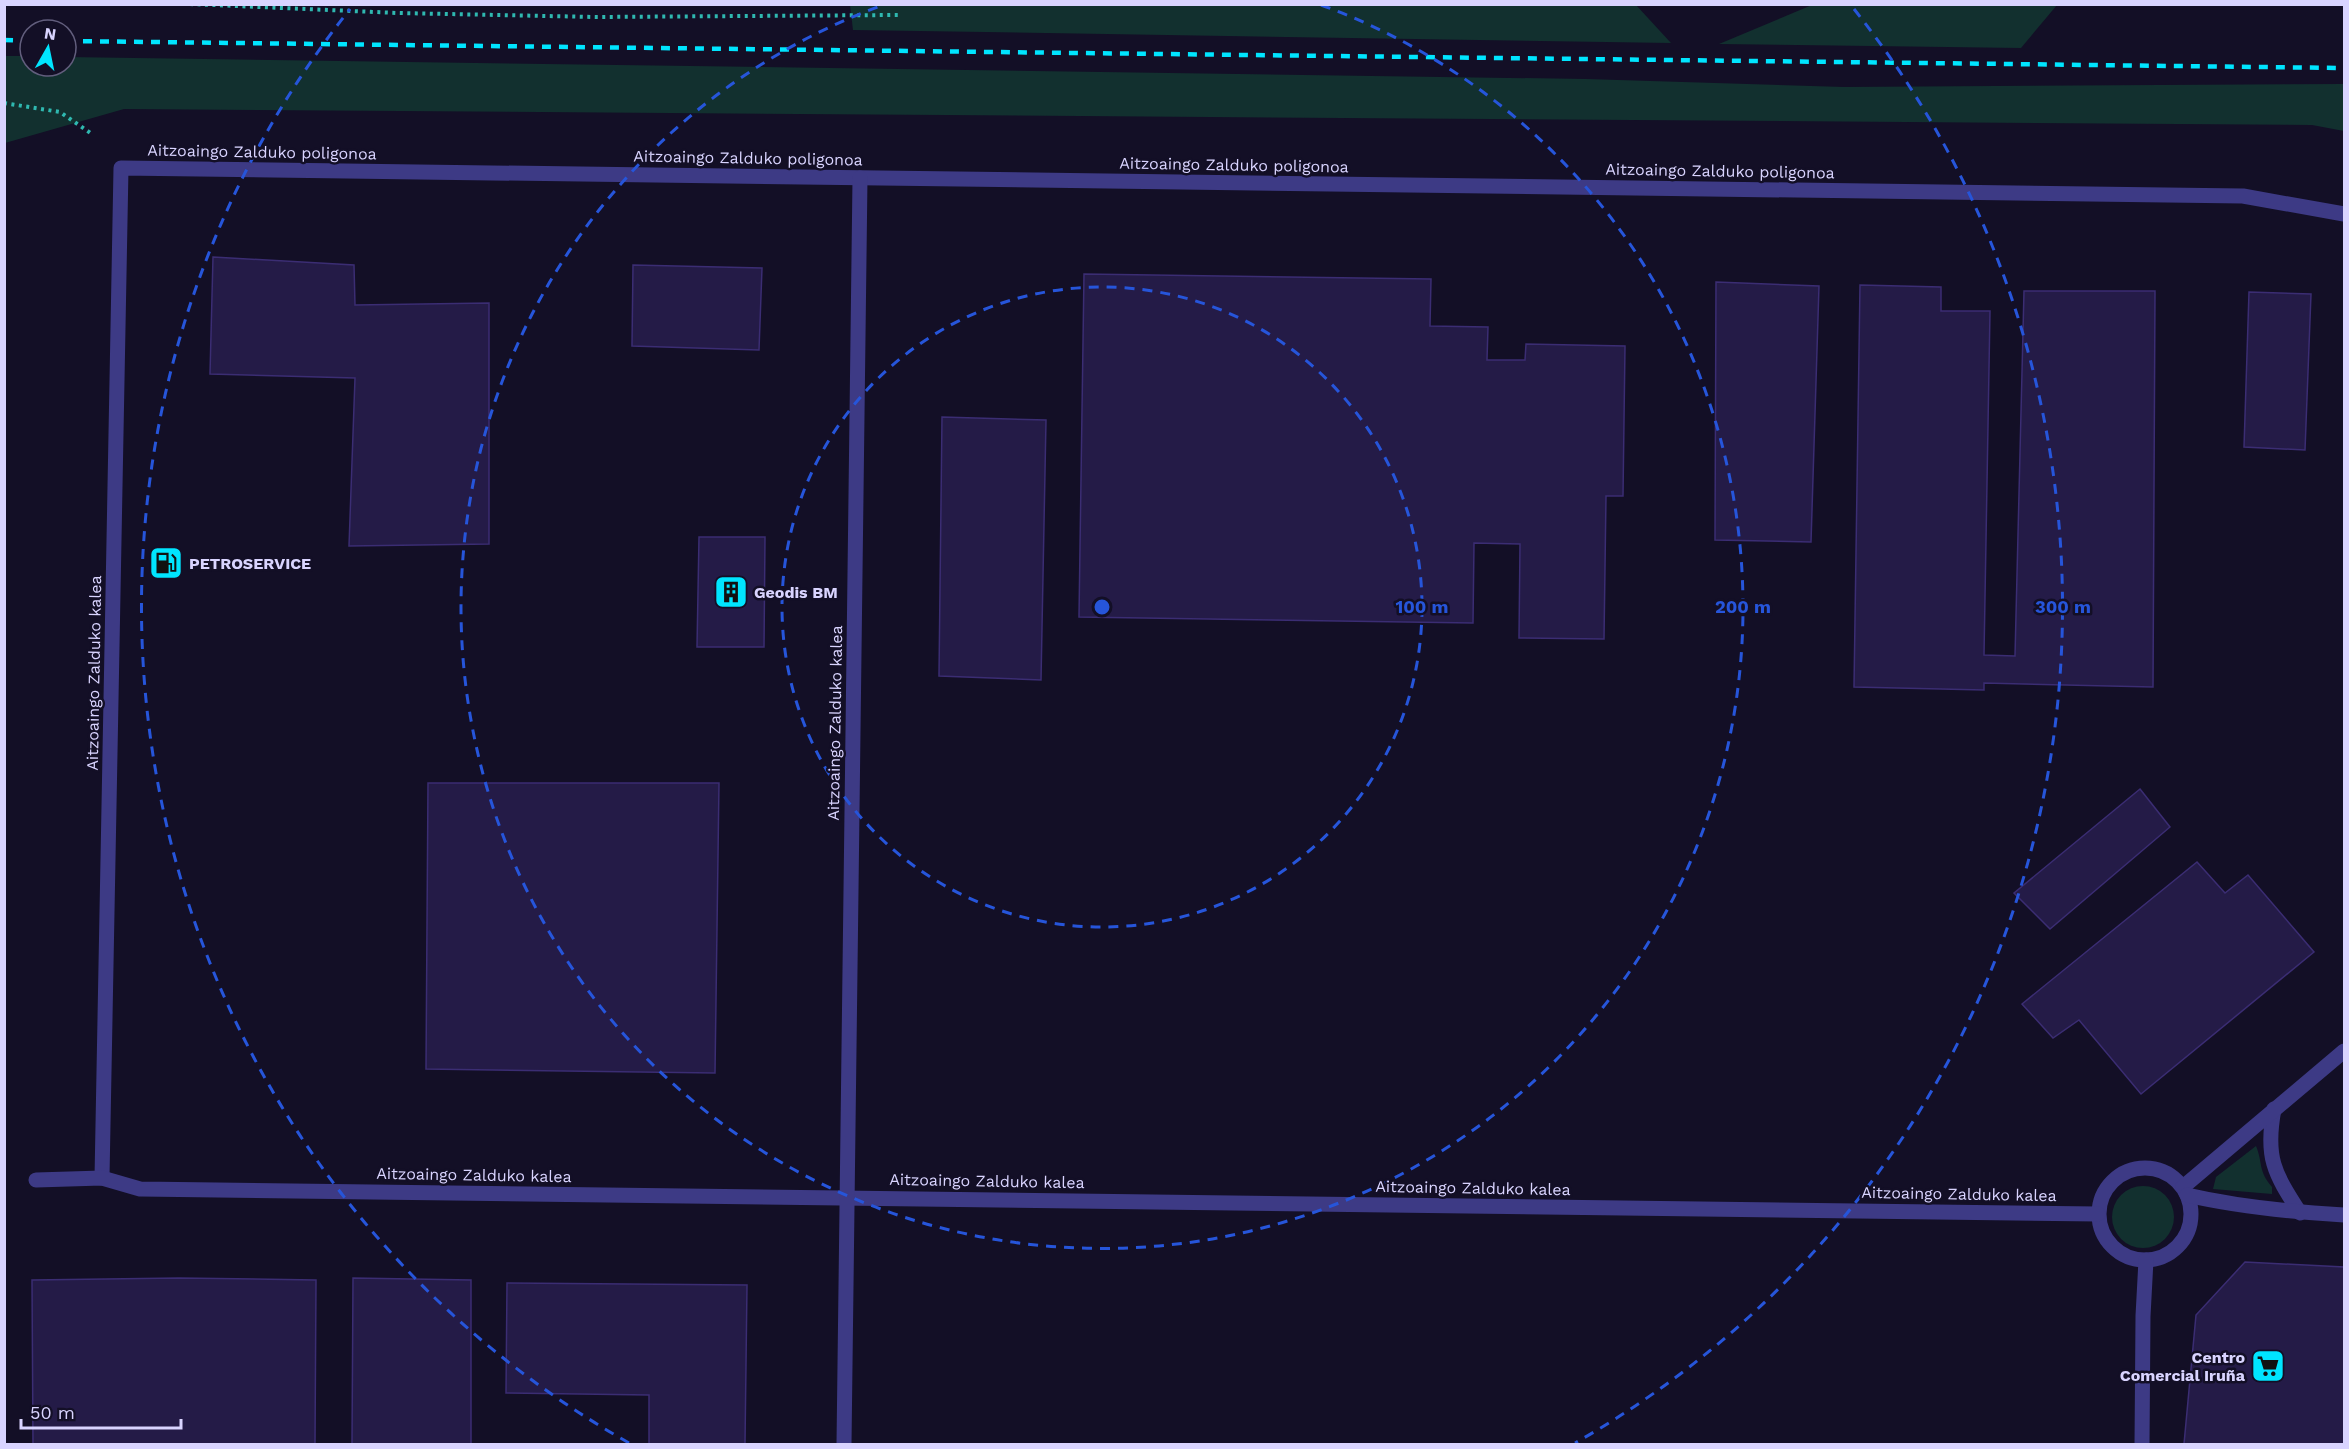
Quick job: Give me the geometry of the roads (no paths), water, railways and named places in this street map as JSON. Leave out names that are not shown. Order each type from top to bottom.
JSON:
[{"type":"street","name":"Aitzoaingo Zalduko poligonoa","points":[[121,168],[2243,196],[2344,214]]},
{"type":"street","name":"Aitzoaingo Zalduko kalea","points":[[102,1178],[121,168]]},
{"type":"street","name":"Aitzoaingo Zalduko kalea","points":[[844,1444],[860,178]]},
{"type":"street","points":[[2185,1191],[2274,1109],[2344,1051]]},
{"type":"street","points":[[2274,1109],[2270,1149],[2278,1180],[2300,1212]]},
{"type":"street","points":[[2150,1168],[2171,1176],[2185,1191],[2191,1210],[2189,1226],[2181,1243],[2169,1254],[2146,1260],[2130,1258],[2116,1251],[2105,1239],[2098,1214],[2100,1199],[2108,1185],[2119,1175],[2134,1169],[2150,1168]]},
{"type":"street","name":"Aitzoaingo Zalduko kalea","points":[[36,1180],[102,1178],[140,1189],[2098,1214]]},
{"type":"street","points":[[2185,1191],[2222,1203],[2344,1215]]},
{"type":"street","points":[[2142,1444],[2146,1260]]},
{"type":"railway","points":[[4,40],[18,41]]},
{"type":"railway","points":[[78,41],[2344,68]]},
{"type":"place","name":"PETROSERVICE","points":[[166,563]]},
{"type":"place","name":"Geodis BM","points":[[731,592]]},
{"type":"place","name":"Centro Comercial Iruña","points":[[2268,1366]]}]
